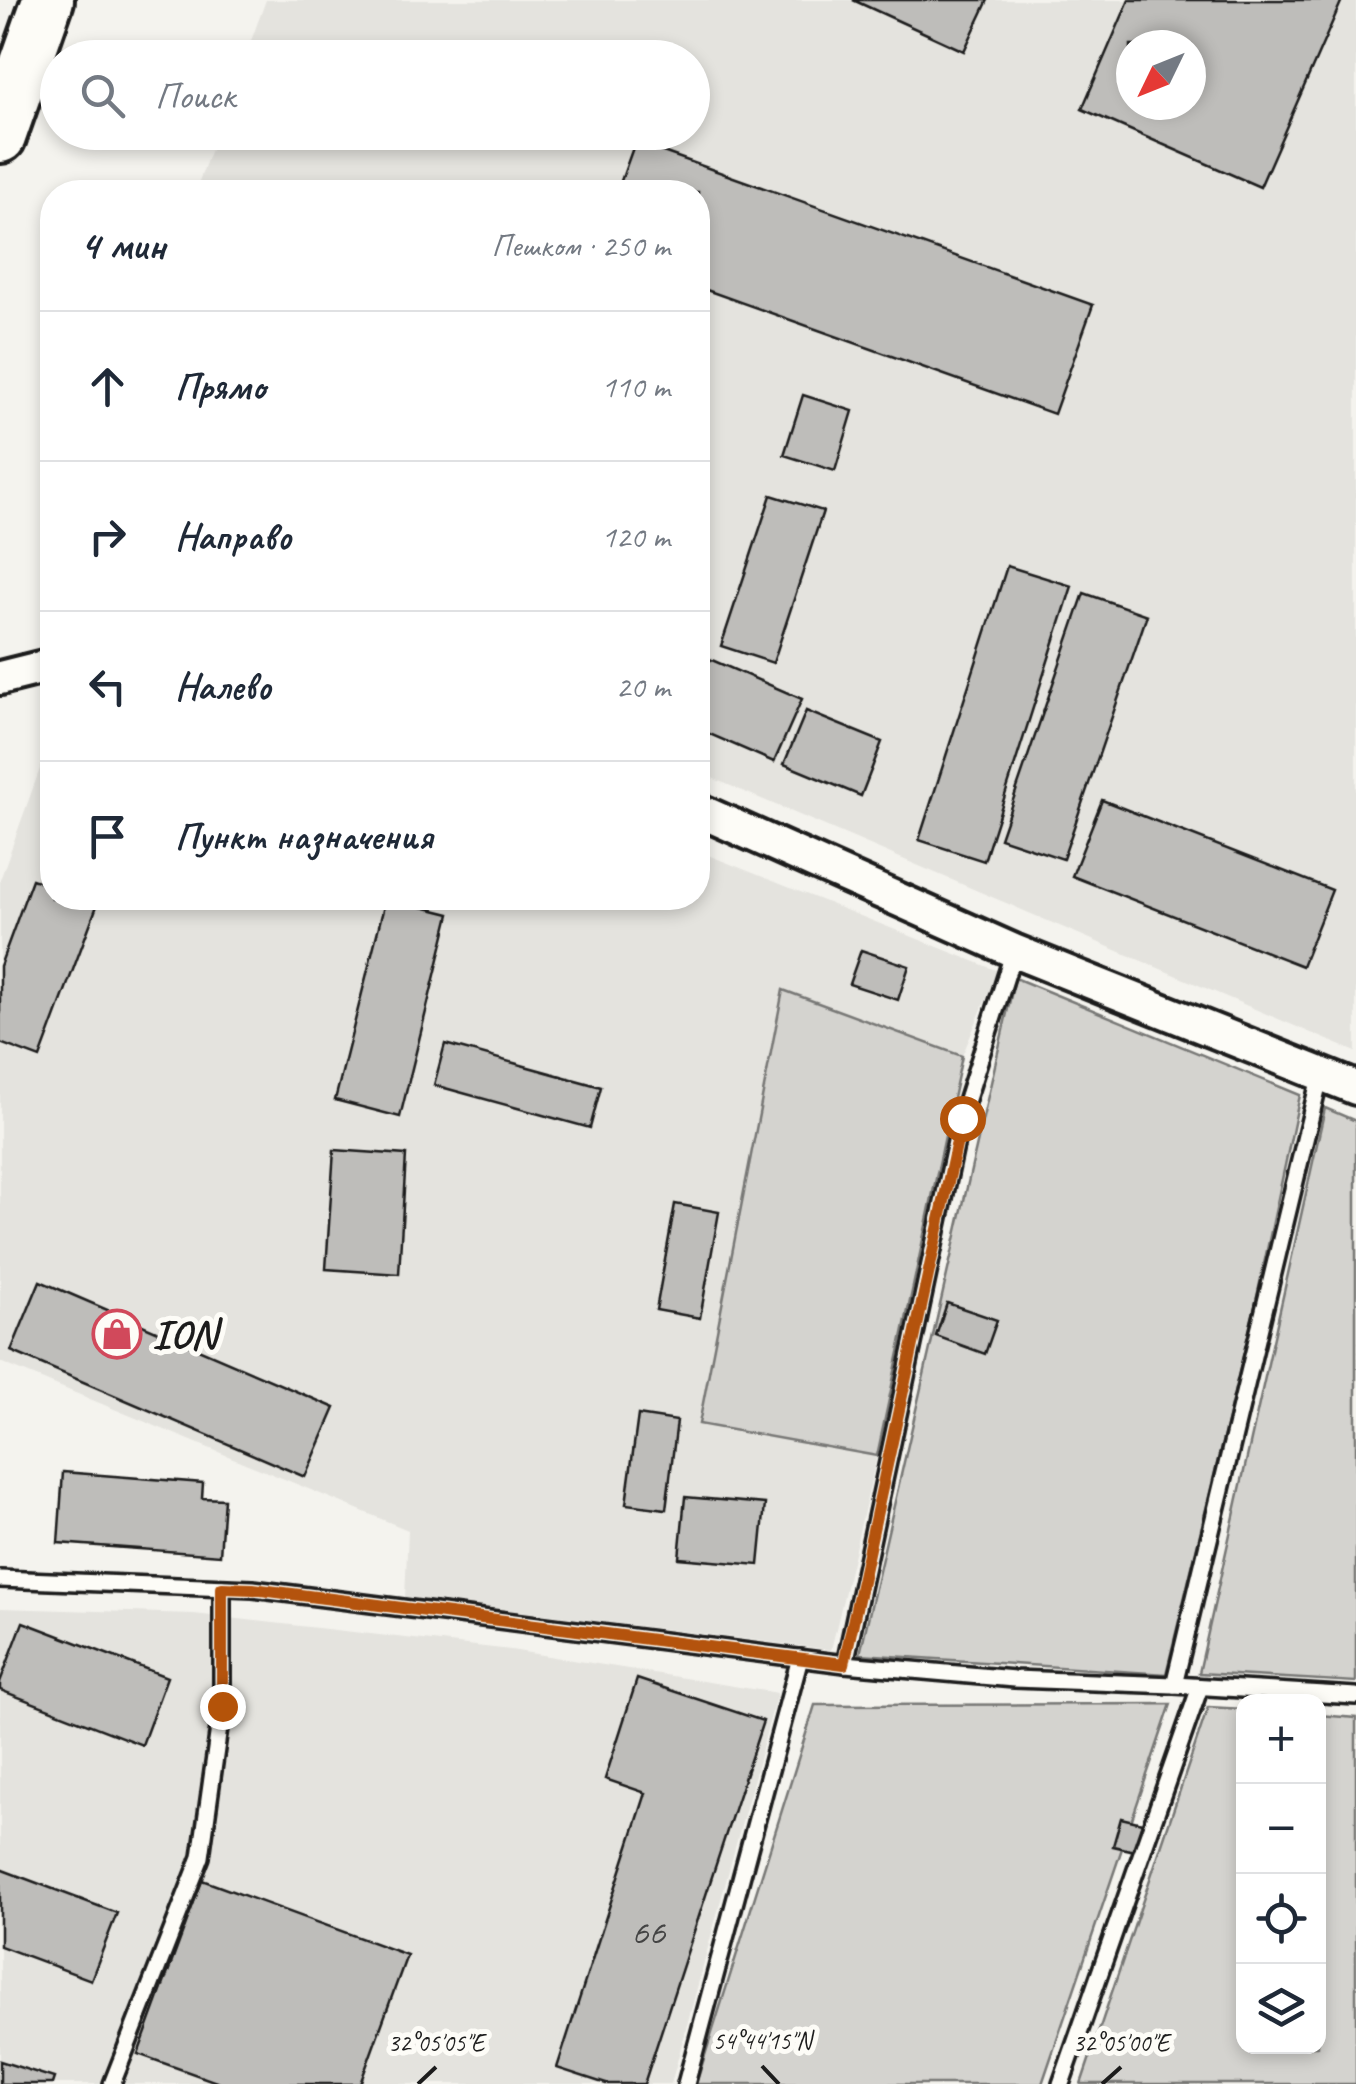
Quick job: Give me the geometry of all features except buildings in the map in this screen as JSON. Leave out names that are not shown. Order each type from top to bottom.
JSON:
[{"type":"main road","points":[[0,137],[48,0]]},
{"type":"street","points":[[0,678],[40,669]]},
{"type":"street","points":[[710,815],[1014,951],[1356,1088]]},
{"type":"lane","points":[[844,1664],[962,1118],[1014,951]]},
{"type":"lane","points":[[1174,1685],[1321,1073]]},
{"type":"lane","points":[[0,1579],[253,1589],[844,1664],[1014,1679],[1356,1696]]},
{"type":"lane","points":[[112,2084],[201,1857],[222,1706],[222,1588]]},
{"type":"lane","points":[[686,2084],[800,1658]]},
{"type":"lane","points":[[1061,2084],[1200,1687]]},
{"type":"shaded area","points":[[266,0],[1356,0],[1356,1052],[710,777],[710,180],[199,180],[211,150],[710,150],[710,40],[251,40]]},
{"type":"shaded area","points":[[40,768],[40,910],[710,910],[710,856],[998,971],[962,1056],[784,990],[699,1423],[877,1456],[831,1650],[405,1597],[408,1530],[0,1362],[0,880]]},
{"type":"shaded area","points":[[1015,978],[1300,1095],[1254,1311],[1166,1674],[860,1654]]},
{"type":"shaded area","points":[[783,990],[962,1056],[877,1456],[699,1424]]},
{"type":"shaded area","points":[[1325,1108],[1356,1121],[1356,1682],[1199,1673]]},
{"type":"shaded area","points":[[0,1608],[194,1614],[511,1650],[777,1693],[671,2084],[0,2084]]},
{"type":"shaded area","points":[[1171,1704],[1042,2084],[696,2084],[815,1705]]},
{"type":"shaded area","points":[[1208,1707],[1236,1709],[1236,2054],[1326,2054],[1326,1716],[1356,1718],[1356,2084],[1081,2084]]},
{"type":"place","name":"ION","points":[[117,1334]]},
{"type":"route","points":[[222,1706],[222,1588],[844,1664],[962,1118]]}]
